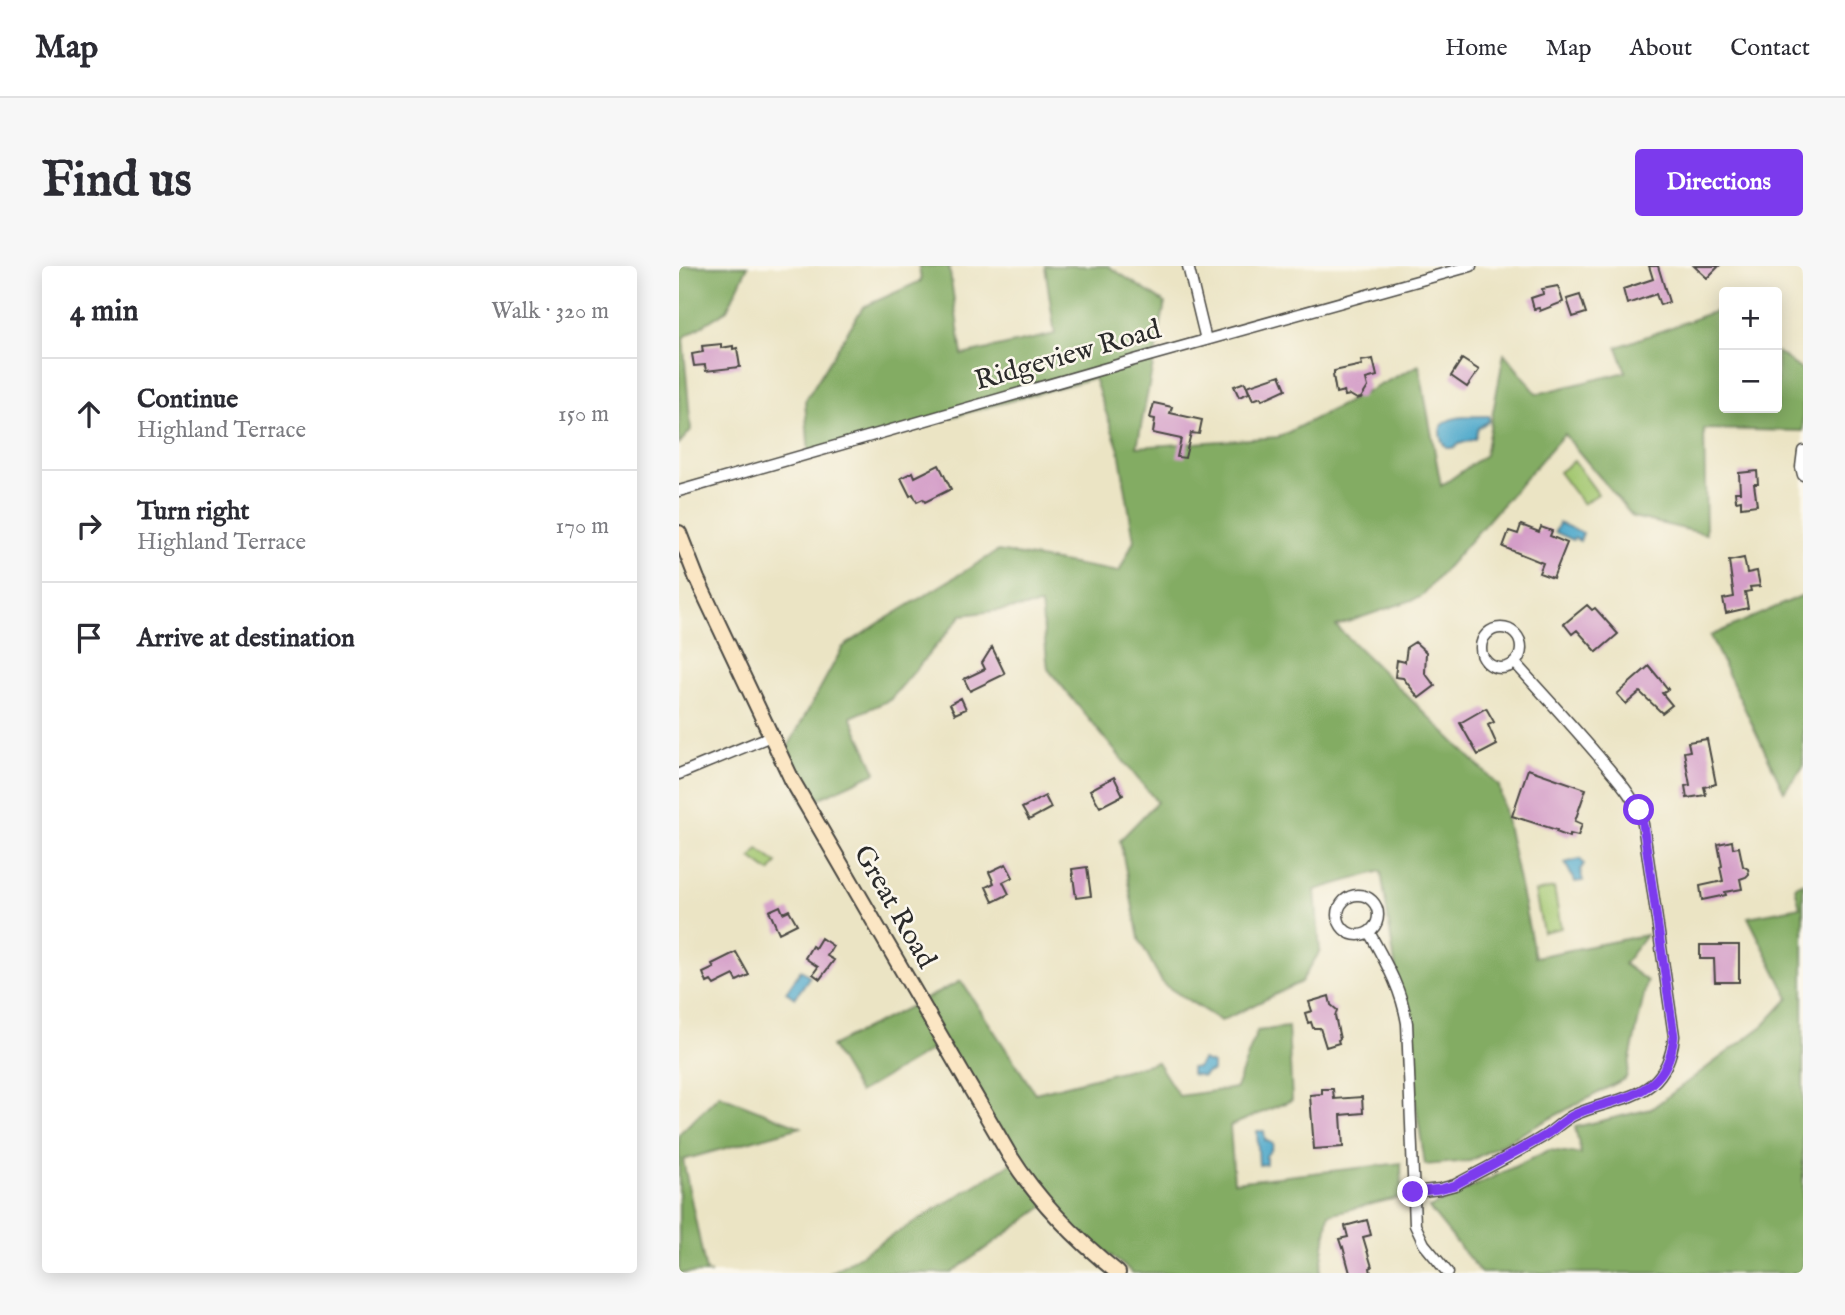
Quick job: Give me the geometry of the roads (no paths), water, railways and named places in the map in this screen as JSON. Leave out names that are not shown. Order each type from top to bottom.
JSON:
[{"type":"street","points":[[1188,266],[1206,340]]},
{"type":"street","name":"Ridgeview Road","points":[[679,491],[1471,266]]},
{"type":"street","points":[[1803,452],[1803,475]]},
{"type":"street","name":"Great Road","points":[[679,533],[697,579],[792,780],[1023,1176],[1065,1227],[1118,1273]]},
{"type":"street","points":[[1502,628],[1510,629],[1516,634],[1522,649],[1515,663],[1500,668],[1486,662],[1481,647],[1482,639],[1487,633],[1502,628]]},
{"type":"street","points":[[1413,1192],[1455,1185],[1539,1139],[1574,1115],[1641,1091],[1661,1075],[1672,1050],[1674,1036],[1639,810],[1633,798],[1593,750],[1515,663]]},
{"type":"street","points":[[679,774],[771,736]]},
{"type":"street","points":[[1365,896],[1376,906],[1378,921],[1369,932],[1353,936],[1340,926],[1338,909],[1348,897],[1365,896]]},
{"type":"street","points":[[1369,932],[1398,985],[1407,1023],[1415,1225],[1419,1236],[1448,1273]]},
{"type":"water","points":[[1489,416],[1489,421],[1478,428],[1475,439],[1454,448],[1446,448],[1440,429],[1444,423],[1460,417]]},
{"type":"water","points":[[1559,523],[1583,533],[1580,541],[1555,532]]},
{"type":"water","points":[[1580,859],[1584,864],[1580,870],[1583,881],[1575,882],[1565,863]]},
{"type":"water","points":[[801,970],[810,976],[795,998],[786,992]]},
{"type":"water","points":[[1202,1060],[1213,1064],[1213,1071],[1203,1076],[1191,1074],[1191,1068],[1198,1067]]},
{"type":"water","points":[[1257,1131],[1264,1131],[1265,1140],[1273,1144],[1266,1156],[1266,1164],[1259,1165]]}]
